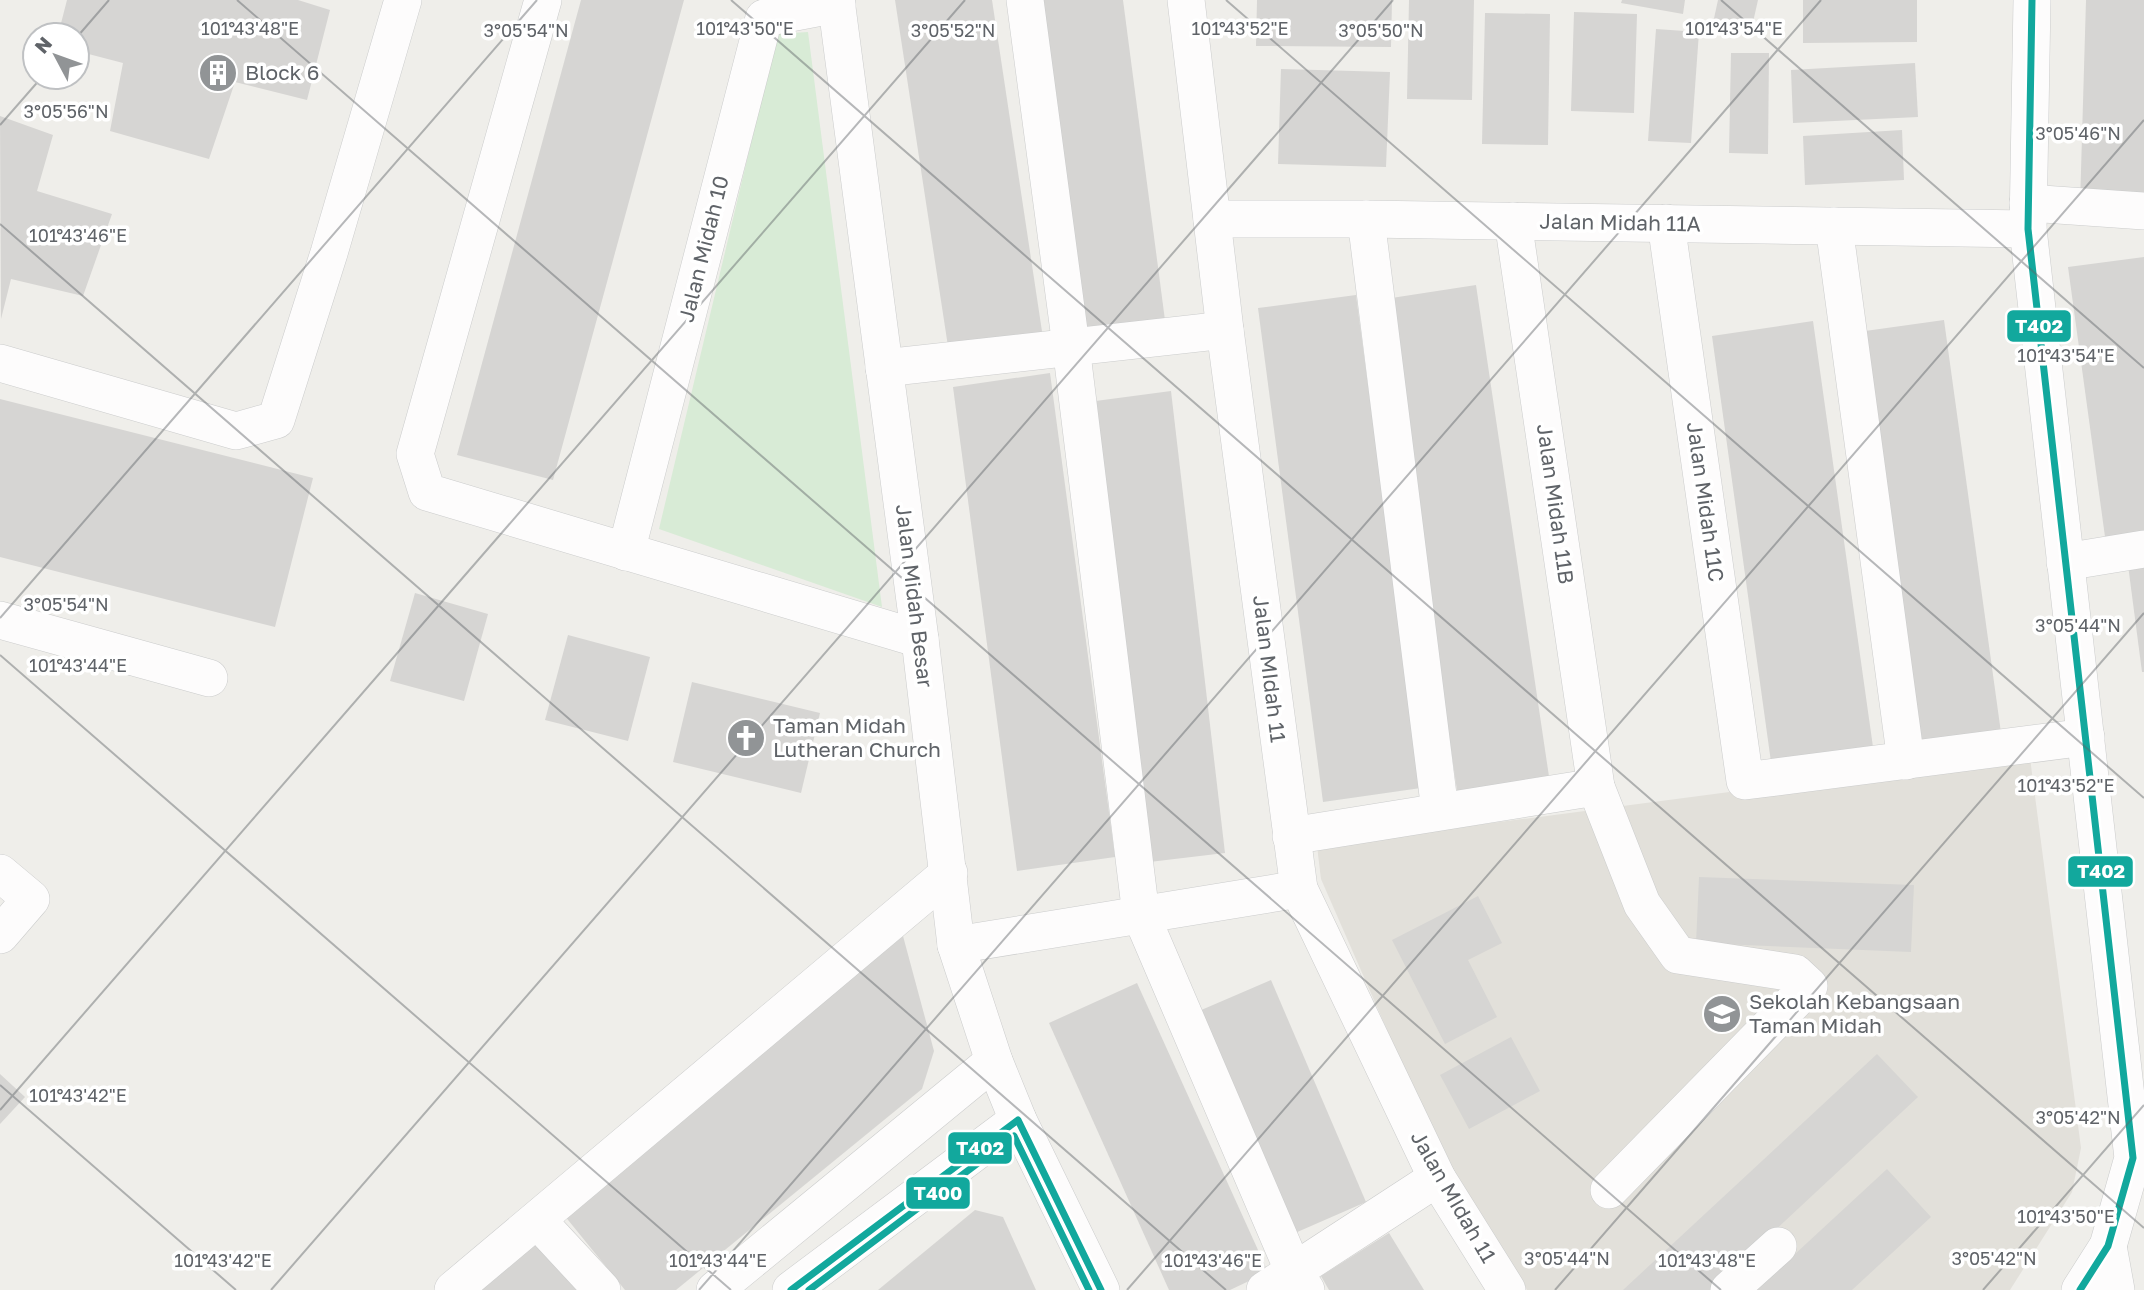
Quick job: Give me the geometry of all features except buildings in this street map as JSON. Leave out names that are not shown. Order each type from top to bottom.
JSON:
[{"type":"street","points":[[0,363],[236,431],[276,419],[329,253],[403,0]]},
{"type":"street","points":[[543,0],[415,454],[427,492],[920,639]]},
{"type":"street","points":[[1025,0],[1071,346],[1140,915],[1288,1284],[1437,1178]]},
{"type":"street","name":"Jalan MIdah 11","points":[[1186,0],[1225,330],[1299,890],[1437,1178],[1507,1290]]},
{"type":"street","points":[[2032,0],[2028,216],[2085,737],[2139,1156],[2108,1246],[2080,1290]]},
{"type":"street","name":"Jalan Midah 10","points":[[626,552],[763,9],[836,2]]},
{"type":"street","name":"Jalan Midah Besar","points":[[836,2],[920,639],[956,944],[994,1061],[1018,1120],[1101,1290]]},
{"type":"street","name":"Jalan Midah 11A","points":[[1212,219],[1833,226],[2144,211]]},
{"type":"street","points":[[1366,219],[1440,811]]},
{"type":"street","name":"Jalan Midah 11B","points":[[1513,221],[1596,787],[1642,904],[1678,955],[1795,973],[1809,986],[1609,1190]]},
{"type":"street","name":"Jalan Midah 11C","points":[[1666,223],[1745,781],[1906,761]]},
{"type":"street","points":[[1833,226],[1906,761],[2085,737]]},
{"type":"street","points":[[884,368],[1225,330]]},
{"type":"street","points":[[2065,562],[2144,549]]},
{"type":"street","points":[[0,620],[209,678]]},
{"type":"street","points":[[1291,836],[1596,787]]},
{"type":"street","points":[[0,873],[31,899],[0,935]]},
{"type":"street","points":[[453,1290],[949,873]]},
{"type":"street","points":[[956,944],[1299,890]]},
{"type":"street","points":[[715,1290],[994,1061]]},
{"type":"street","points":[[791,1290],[1018,1120]]},
{"type":"street","points":[[537,1220],[602,1290]]},
{"type":"street","points":[[1729,1290],[1778,1246]]},
{"type":"street","points":[[2108,1246],[2116,1290]]},
{"type":"shaded area","name":"Sekolah Kebangsaan Taman Midah","points":[[2030,758],[2081,1148],[2072,1192],[2010,1290],[1527,1290],[1444,1160],[1321,879],[1317,846],[1775,786]]},
{"type":"green space","points":[[808,32],[882,607],[659,529],[777,34]]},
{"type":"transit line","name":"T402","points":[[2032,0],[2028,229],[2133,1158],[2108,1246],[2080,1290]]},
{"type":"transit line","name":"T402","points":[[791,1290],[1018,1120],[1101,1290]]},
{"type":"transit line","name":"T400","points":[[809,1290],[1014,1136],[1089,1290]]},
{"type":"place","name":"Block 6","points":[[218,73]]},
{"type":"place","name":"Taman Midah Lutheran Church","points":[[746,738]]},
{"type":"place","name":"Sekolah Kebangsaan Taman Midah","points":[[1722,1014]]}]
